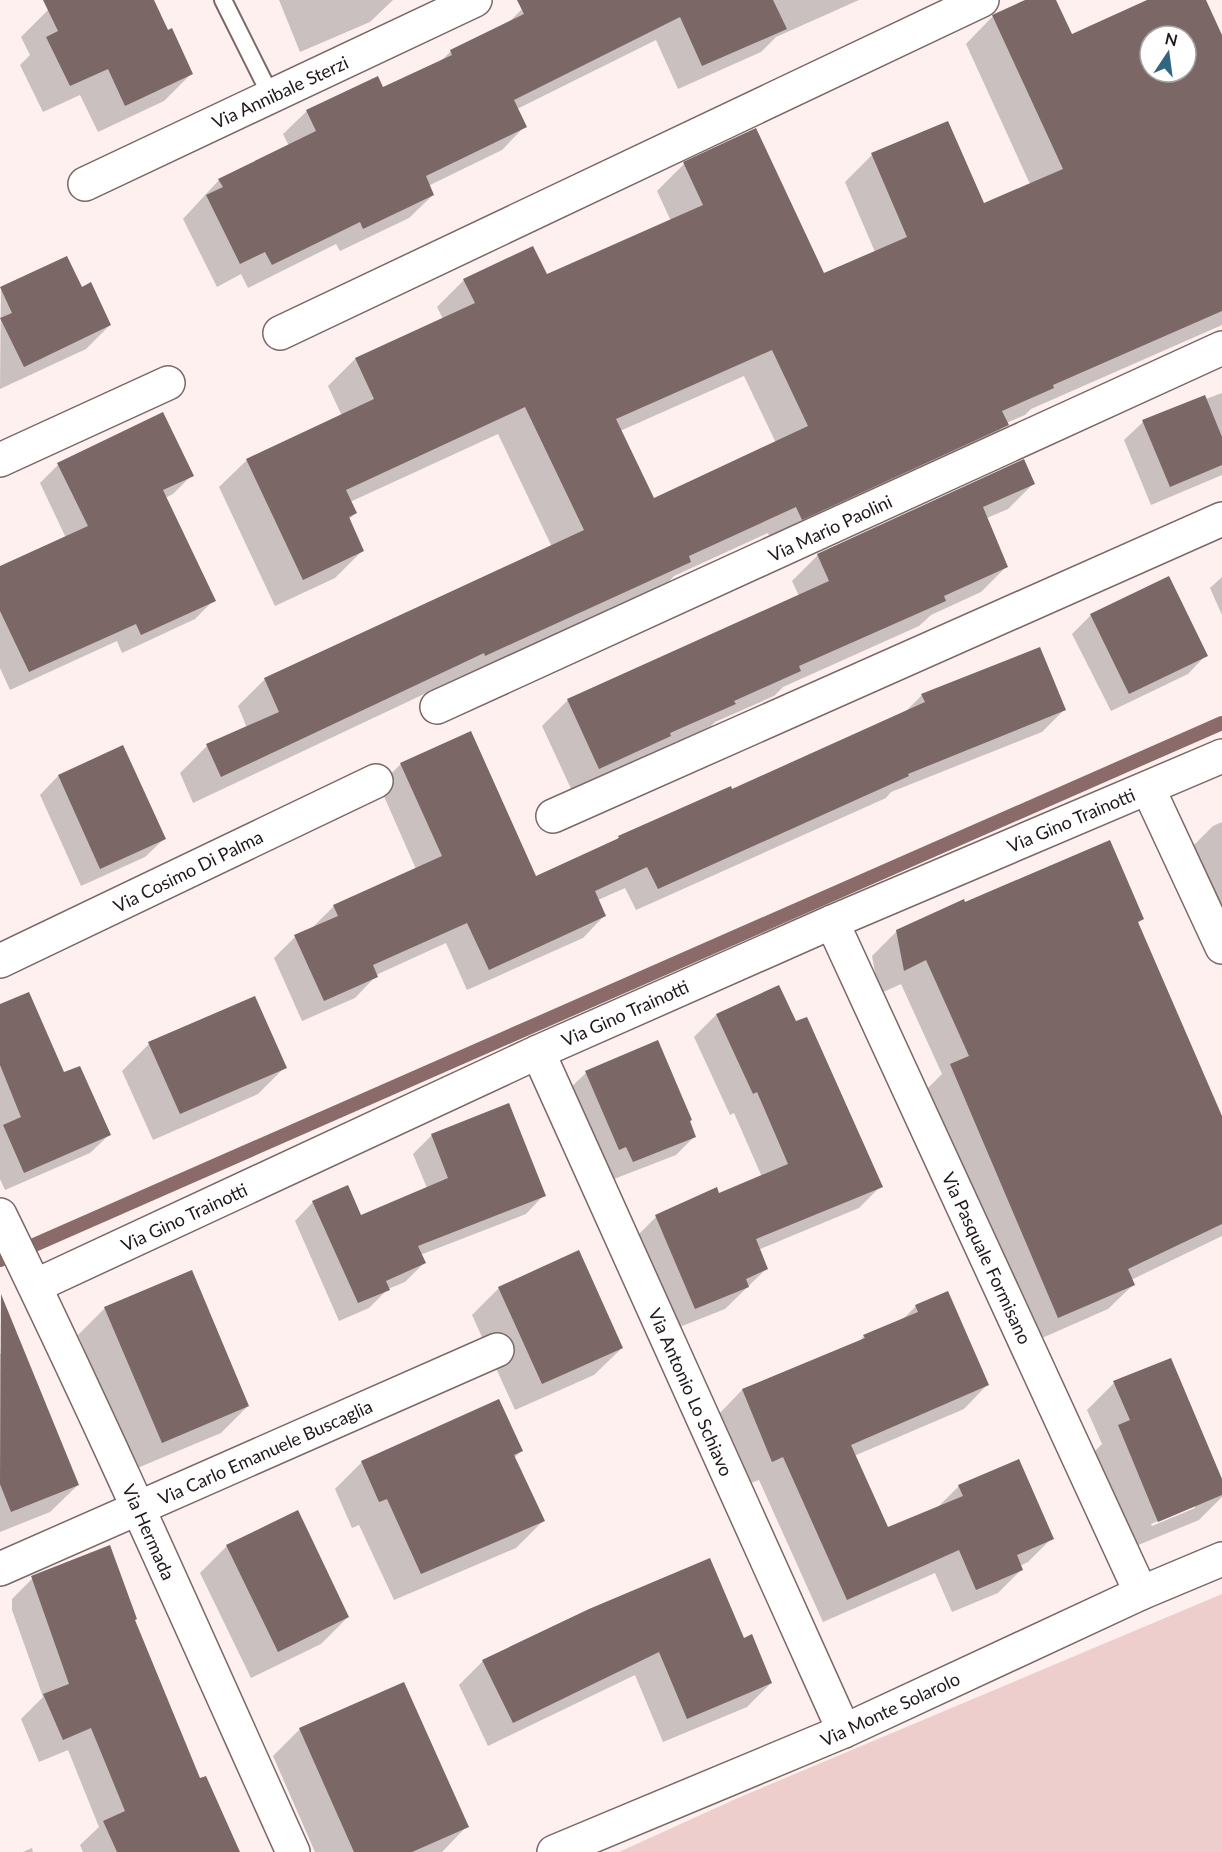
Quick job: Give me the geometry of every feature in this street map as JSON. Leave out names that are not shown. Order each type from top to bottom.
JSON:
[{"type":"street","name":"Via Annibale Sterzi","points":[[85,184],[475,0]]},
{"type":"street","points":[[280,333],[982,0]]},
{"type":"street","name":"Via Mario Paolini","points":[[437,708],[1222,348]]},
{"type":"street","points":[[0,460],[168,383]]},
{"type":"street","points":[[553,816],[1222,519]]},
{"type":"street","name":"Via Gino Trainotti","points":[[32,1280],[832,922],[1222,756]]},
{"type":"street","name":"Via Cosimo Di Palma","points":[[0,961],[376,781]]},
{"type":"street","points":[[1148,788],[1222,947]]},
{"type":"street","name":"Via Pasquale Formisano","points":[[832,922],[1141,1593]]},
{"type":"street","name":"Via Antonio Lo Schiavo","points":[[538,1052],[844,1731]]},
{"type":"street","name":"Via Hermada","points":[[0,1215],[138,1508],[293,1852]]},
{"type":"street","name":"Via Carlo Emanuele Buscaglia","points":[[0,1569],[497,1350]]},
{"type":"street","name":"Via Monte Solarolo","points":[[554,1852],[844,1731],[1141,1593],[1222,1559]]},
{"type":"lane","points":[[223,0],[271,96]]},
{"type":"shaded area","points":[[1222,1594],[1222,1852],[619,1852],[740,1797]]},
{"type":"building","points":[[43,0],[154,0],[168,30],[172,28],[193,74],[125,106],[108,69],[70,86],[46,37],[58,31]]},
{"type":"building","points":[[517,0],[773,0],[787,29],[702,66],[680,17],[514,100],[527,127],[426,176],[434,195],[363,229],[360,222],[272,265],[265,252],[240,264],[206,195],[223,187],[218,179],[316,131],[306,110],[378,76],[383,87],[452,55],[450,50],[524,14]]},
{"type":"building","points":[[1025,0],[1056,0],[1072,34],[1147,0],[1206,0],[1222,35],[1222,311],[1053,385],[1054,388],[1002,411],[1009,425],[802,520],[796,507],[689,556],[691,562],[485,656],[484,653],[221,777],[206,744],[279,712],[264,678],[584,530],[525,407],[346,490],[357,513],[349,517],[364,551],[303,580],[246,459],[374,399],[355,358],[475,303],[463,279],[533,246],[547,274],[703,205],[683,162],[756,128],[824,273],[907,237],[871,153],[948,121],[984,203],[1063,169],[992,15]],"holes":[[[772,350],[808,426],[654,498],[616,419]]]},
{"type":"building","points":[[67,256],[82,287],[91,282],[111,325],[24,367],[0,318],[12,313],[0,287]]},
{"type":"building","points":[[1205,395],[1222,437],[1222,465],[1170,487],[1142,420]]},
{"type":"building","points":[[163,412],[194,476],[163,490],[216,601],[141,635],[136,624],[29,672],[0,611],[0,566],[88,526],[57,463]]},
{"type":"building","points":[[1024,459],[1035,484],[983,507],[1008,567],[944,596],[946,601],[799,666],[801,671],[734,701],[736,704],[670,733],[671,736],[599,769],[567,699],[829,581],[817,554]]},
{"type":"building","points":[[1169,576],[1208,656],[1129,694],[1090,614]]},
{"type":"building","points":[[1040,647],[1066,710],[908,774],[909,776],[658,889],[647,867],[595,891],[606,916],[489,970],[467,923],[373,965],[378,977],[324,1001],[294,935],[338,916],[333,905],[442,856],[400,763],[471,731],[536,876],[619,838],[618,836],[731,786],[732,789],[925,702],[921,694]]},
{"type":"building","points":[[123,745],[166,839],[100,869],[58,775]]},
{"type":"building","points":[[1110,840],[1144,919],[1138,922],[1222,1116],[1222,1224],[1128,1269],[1135,1285],[1058,1318],[950,1064],[969,1056],[926,960],[904,971],[896,930],[964,899],[965,902]]},
{"type":"building","points":[[779,985],[796,1021],[807,1017],[883,1187],[756,1239],[768,1269],[746,1279],[749,1287],[695,1309],[655,1215],[717,1187],[719,1193],[788,1164],[757,1092],[753,1094],[716,1014]]},
{"type":"building","points":[[29,992],[64,1072],[80,1066],[111,1135],[24,1173],[3,1125],[21,1117],[0,1065],[0,1004]]},
{"type":"building","points":[[255,996],[287,1068],[180,1114],[148,1042]]},
{"type":"building","points":[[658,1040],[692,1120],[690,1121],[696,1137],[633,1162],[626,1147],[619,1150],[585,1071]]},
{"type":"building","points":[[509,1103],[546,1196],[418,1246],[426,1263],[386,1281],[390,1290],[358,1303],[312,1201],[348,1185],[361,1215],[448,1178],[431,1134]]},
{"type":"building","points":[[579,1250],[623,1348],[542,1384],[498,1287]]},
{"type":"building","points":[[192,1270],[249,1406],[162,1443],[104,1307]]},
{"type":"building","points":[[948,1291],[989,1385],[851,1445],[888,1527],[963,1496],[958,1485],[1019,1459],[1054,1539],[1017,1555],[1023,1570],[976,1590],[959,1550],[847,1600],[783,1457],[772,1462],[742,1389],[865,1338],[863,1335],[918,1312],[915,1305]]},
{"type":"building","points":[[1,1294],[79,1485],[11,1512],[0,1484]]},
{"type":"building","points":[[1171,1358],[1222,1479],[1222,1495],[1158,1522],[1118,1425],[1130,1420],[1113,1381]]},
{"type":"building","points":[[499,1399],[523,1451],[514,1455],[545,1521],[421,1574],[387,1499],[379,1502],[361,1461]]},
{"type":"building","points":[[298,1510],[349,1617],[278,1652],[226,1545]]},
{"type":"building","points":[[110,1545],[137,1619],[135,1620],[200,1778],[206,1776],[240,1852],[117,1852],[103,1821],[125,1811],[91,1728],[63,1740],[43,1694],[69,1684],[31,1576]]},
{"type":"building","points":[[710,1558],[744,1638],[752,1634],[772,1683],[687,1719],[659,1652],[513,1723],[482,1660],[589,1609]]},
{"type":"building","points":[[404,1682],[469,1827],[412,1852],[354,1852],[299,1728]]},
{"type":"waterway","points":[[0,1260],[1222,723]]}]
